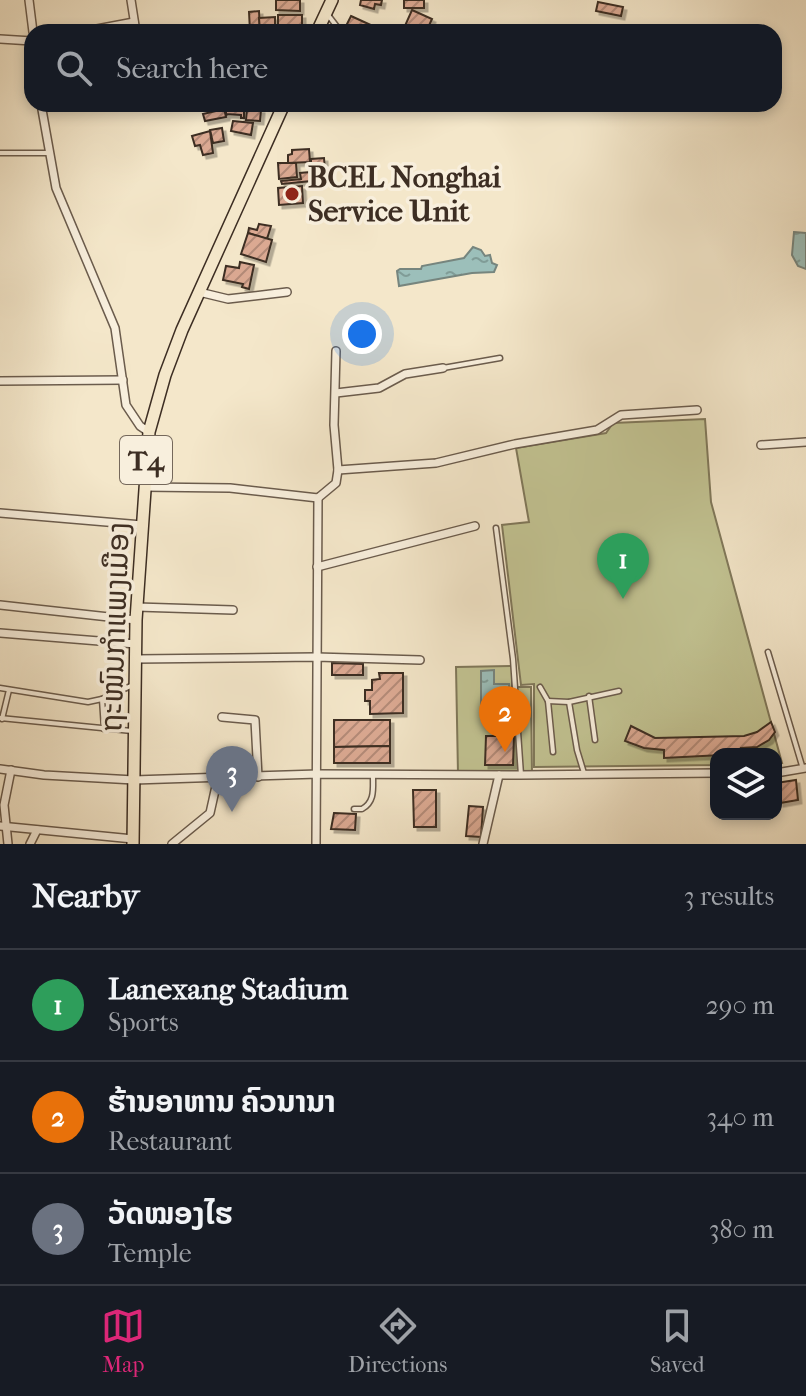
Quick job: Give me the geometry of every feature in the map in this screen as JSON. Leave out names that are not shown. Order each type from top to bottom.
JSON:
[{"type":"main road","points":[[321,24],[332,0]]},
{"type":"main road","name":"ຖະໜົນກຳແພງເມືອງ","points":[[133,842],[137,614],[149,432],[165,375],[199,292],[280,112]]},
{"type":"street","points":[[29,0],[32,24]]},
{"type":"street","points":[[123,24],[134,22],[131,0]]},
{"type":"street","points":[[0,39],[24,40]]},
{"type":"street","points":[[42,112],[61,204],[110,312],[126,405],[132,417],[149,432]]},
{"type":"street","points":[[199,292],[228,299],[287,292]]},
{"type":"street","points":[[144,487],[230,488],[318,498],[336,483],[338,470],[334,425],[336,351]]},
{"type":"street","points":[[336,393],[379,388],[405,374],[443,368]]},
{"type":"street","points":[[0,381],[123,380]]},
{"type":"street","points":[[338,470],[436,463],[515,444],[597,430],[621,415],[697,410]]},
{"type":"street","points":[[761,445],[806,442]]},
{"type":"street","points":[[316,844],[318,498]]},
{"type":"street","points":[[0,513],[142,525]]},
{"type":"street","points":[[317,567],[475,526]]},
{"type":"street","points":[[0,605],[137,614],[233,610]]},
{"type":"street","points":[[0,633],[136,644]]},
{"type":"street","points":[[136,659],[316,657],[420,660]]},
{"type":"street","points":[[222,717],[255,720],[258,777]]},
{"type":"street","points":[[0,769],[134,780],[318,774],[710,773]]},
{"type":"street","points":[[782,772],[805,769]]},
{"type":"street","points":[[8,844],[3,827],[11,770]]},
{"type":"street","points":[[483,844],[499,775]]},
{"type":"street","points":[[172,844],[210,813],[218,777]]},
{"type":"street","points":[[3,827],[133,842]]},
{"type":"street","points":[[30,844],[37,830]]},
{"type":"lane","points":[[326,14],[334,24]]},
{"type":"lane","points":[[0,153],[50,153]]},
{"type":"lane","points":[[443,368],[500,358]]},
{"type":"lane","points":[[496,528],[513,659],[521,775]]},
{"type":"lane","points":[[768,652],[805,769]]},
{"type":"lane","points":[[0,688],[88,702],[136,684]]},
{"type":"lane","points":[[540,687],[548,701],[553,752]]},
{"type":"lane","points":[[9,690],[1,718],[135,731]]},
{"type":"lane","points":[[548,701],[569,702],[619,691]]},
{"type":"lane","points":[[589,696],[595,740]]},
{"type":"lane","points":[[102,699],[104,729]]},
{"type":"lane","points":[[569,702],[577,750],[585,774]]},
{"type":"lane","points":[[354,809],[362,809],[370,802],[373,774]]},
{"type":"green space","points":[[705,419],[711,502],[778,748],[710,748],[710,765],[534,767],[534,684],[521,685],[502,525],[529,522],[516,448],[606,433],[613,423]]},
{"type":"green space","points":[[512,666],[512,687],[531,687],[532,775],[458,774],[456,667]]},
{"type":"water","points":[[794,232],[806,233],[806,269],[798,266],[792,255]]},
{"type":"water","points":[[473,247],[485,256],[490,255],[492,263],[497,265],[494,272],[399,286],[397,271],[400,269],[421,269],[422,266],[464,258]]},
{"type":"water","points":[[494,670],[494,684],[509,684],[510,712],[481,712],[481,671]]},
{"type":"building","points":[[276,0],[300,0],[300,11],[276,10]]},
{"type":"building","points":[[361,0],[382,0],[381,5],[375,4],[374,9],[360,5]]},
{"type":"building","points":[[404,0],[424,0],[424,8],[404,8]]},
{"type":"building","points":[[598,2],[623,7],[621,16],[596,11]]},
{"type":"building","points":[[412,10],[432,19],[430,24],[406,24]]},
{"type":"building","points":[[259,11],[260,24],[250,24],[249,12]]},
{"type":"building","points":[[278,15],[302,15],[302,24],[278,24]]},
{"type":"building","points":[[351,16],[368,24],[347,24]]},
{"type":"building","points":[[275,17],[275,24],[259,24],[259,18]]},
{"type":"building","points":[[225,112],[226,117],[205,121],[203,114]]},
{"type":"building","points":[[226,112],[244,112],[244,118],[241,115],[226,116]]},
{"type":"building","points":[[247,112],[261,112],[260,121],[246,120]]},
{"type":"building","points":[[233,121],[253,123],[251,135],[231,131]]},
{"type":"building","points":[[222,128],[224,141],[213,143],[210,130]]},
{"type":"building","points":[[210,131],[213,153],[203,155],[200,145],[195,146],[192,136]]},
{"type":"building","points":[[309,149],[310,162],[288,163],[292,150]]},
{"type":"building","points":[[324,158],[325,170],[311,171],[311,159]]},
{"type":"building","points":[[278,163],[296,163],[297,177],[279,179]]},
{"type":"building","points":[[310,172],[311,181],[282,184],[281,181],[301,179],[300,173]]},
{"type":"building","points":[[318,172],[318,175],[330,174],[330,179],[313,180],[312,173]]},
{"type":"building","points":[[302,186],[303,203],[279,205],[278,188]]},
{"type":"building","points":[[259,224],[271,226],[267,239],[248,233],[249,228],[257,230]]},
{"type":"building","points":[[248,233],[272,240],[266,262],[241,254]]},
{"type":"building","points":[[240,262],[254,265],[249,289],[242,287],[243,284],[223,280],[226,266],[239,268]]},
{"type":"building","points":[[332,663],[363,664],[363,675],[332,675]]},
{"type":"building","points":[[379,673],[403,673],[403,713],[370,714],[370,701],[365,701],[365,690],[372,690],[372,680],[380,679]]},
{"type":"building","points":[[334,720],[390,720],[390,746],[334,747]]},
{"type":"building","points":[[771,722],[775,732],[757,747],[710,748],[710,756],[664,758],[664,750],[644,748],[625,741],[631,726],[655,738],[744,736],[757,732]]},
{"type":"building","points":[[486,736],[514,736],[513,765],[485,765]]},
{"type":"building","points":[[390,746],[390,763],[334,763],[334,747]]},
{"type":"building","points":[[796,780],[798,800],[782,803],[782,782]]},
{"type":"building","points":[[413,790],[436,790],[436,827],[414,827]]},
{"type":"building","points":[[469,806],[483,807],[481,837],[466,836]]},
{"type":"building","points":[[334,813],[356,814],[355,830],[331,829]]},
{"type":"place","name":"BCEL Nonghai Service Unit","points":[[292,194]]},
{"type":"place","name":"Lanexang Stadium","points":[[623,599]]},
{"type":"place","name":"ຮ້ານອາຫານ ຄົວນານາ","points":[[505,752]]},
{"type":"place","name":"ວັດໝອງໄຮ","points":[[232,812]]}]
